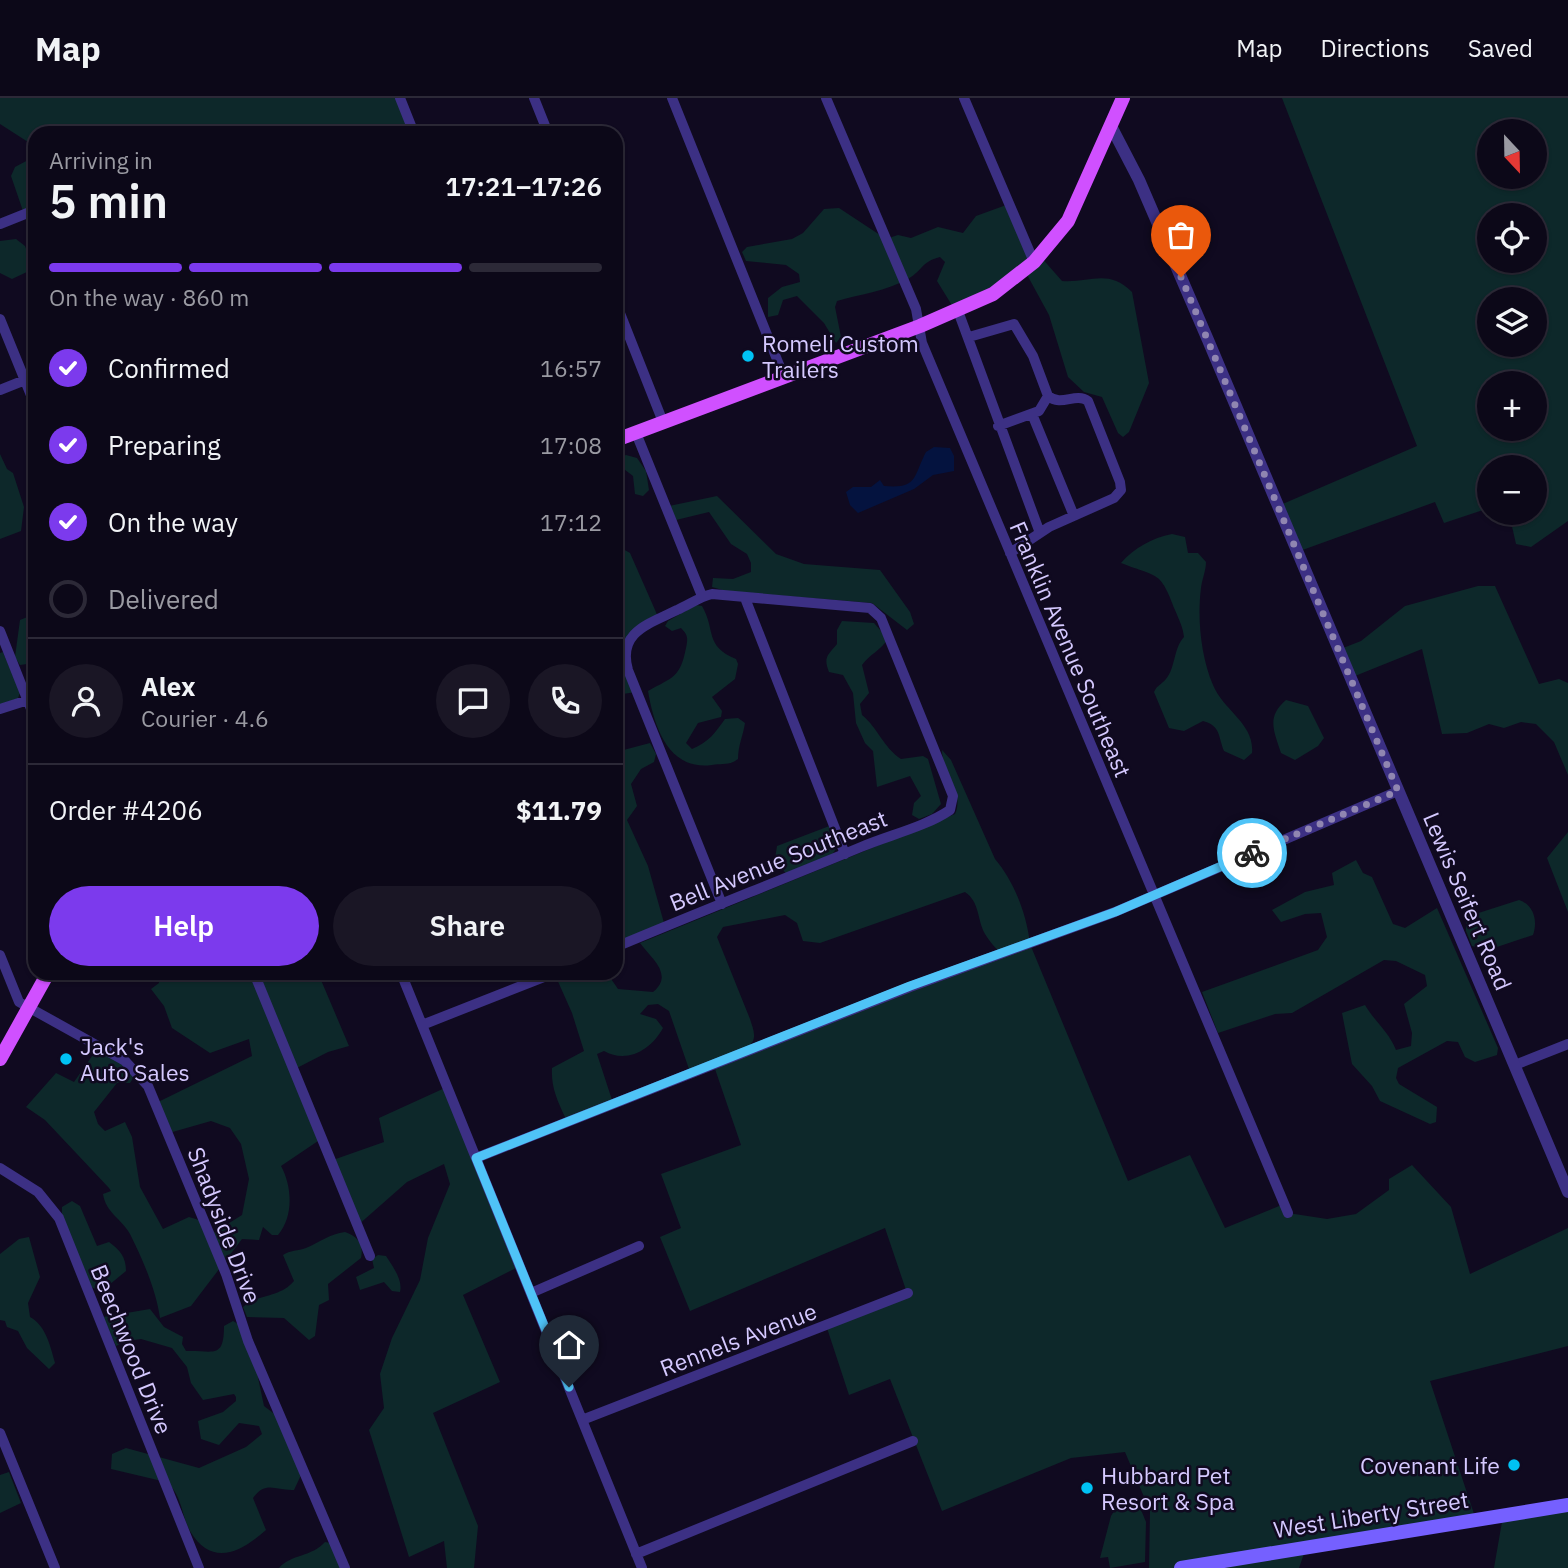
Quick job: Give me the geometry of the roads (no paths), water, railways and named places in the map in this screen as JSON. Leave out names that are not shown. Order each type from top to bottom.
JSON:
[{"type":"main road","points":[[623,438],[920,326],[993,294],[1034,262],[1068,221],[1123,98]]},
{"type":"main road","points":[[0,1059],[44,980]]},
{"type":"main road","name":"West Liberty Street","points":[[1181,1568],[1568,1505]]},
{"type":"street","points":[[400,98],[411,126]]},
{"type":"street","points":[[534,98],[545,126]]},
{"type":"street","points":[[672,98],[784,377]]},
{"type":"street","name":"Franklin Avenue Southeast","points":[[826,98],[916,309],[922,343],[1288,1213]]},
{"type":"street","points":[[964,98],[1034,262]]},
{"type":"street","name":"Lewis Seifert Road","points":[[1111,126],[1184,285],[1568,1192]]},
{"type":"street","points":[[0,224],[28,213]]},
{"type":"street","points":[[958,310],[998,426],[1040,533]]},
{"type":"street","points":[[0,319],[28,389]]},
{"type":"street","points":[[623,321],[663,422]]},
{"type":"street","points":[[969,337],[1014,324],[1033,356],[1048,396],[1059,401],[1080,397],[1088,401],[1120,482],[1121,490],[1114,498],[1040,533],[1010,553]]},
{"type":"street","points":[[0,390],[24,380]]},
{"type":"street","points":[[998,426],[1039,411],[1048,396]]},
{"type":"street","points":[[1032,414],[1074,516]]},
{"type":"street","points":[[636,433],[702,596]]},
{"type":"street","points":[[722,904],[628,670],[626,646],[638,629],[702,596],[712,594],[745,598],[845,854]]},
{"type":"street","name":"Bell Avenue Southeast","points":[[623,944],[947,812],[953,806],[953,796],[876,611],[863,606],[745,598]]},
{"type":"street","points":[[0,631],[27,700],[0,709]]},
{"type":"street","points":[[476,1158],[910,986],[1072,929],[1398,791]]},
{"type":"street","name":"Shadyside Drive","points":[[0,956],[19,1002],[125,1061],[148,1086],[226,1274],[248,1341],[345,1568]]},
{"type":"street","points":[[257,980],[370,1256]]},
{"type":"street","points":[[404,980],[642,1568]]},
{"type":"street","points":[[422,1025],[536,980]]},
{"type":"street","points":[[1515,1065],[1568,1044]]},
{"type":"street","name":"Beechwood Drive","points":[[0,1168],[38,1192],[59,1218],[199,1568]]},
{"type":"street","points":[[531,1293],[639,1246]]},
{"type":"street","name":"Rennels Avenue","points":[[582,1420],[908,1293]]},
{"type":"street","points":[[0,1433],[55,1568]]},
{"type":"street","points":[[636,1554],[912,1441]]},
{"type":"water","points":[[934,447],[950,448],[954,456],[954,471],[933,475],[914,489],[858,513],[850,505],[846,492],[853,487],[871,487],[880,480],[884,486],[909,483],[916,475],[926,452]]},
{"type":"place","name":"Romeli Custom Trailers","points":[[748,356]]},
{"type":"place","name":"Jack's Auto Sales","points":[[66,1059]]},
{"type":"place","name":"Covenant Life","points":[[1514,1465]]},
{"type":"place","name":"Hubbard Pet Resort & Spa","points":[[1087,1488]]}]
